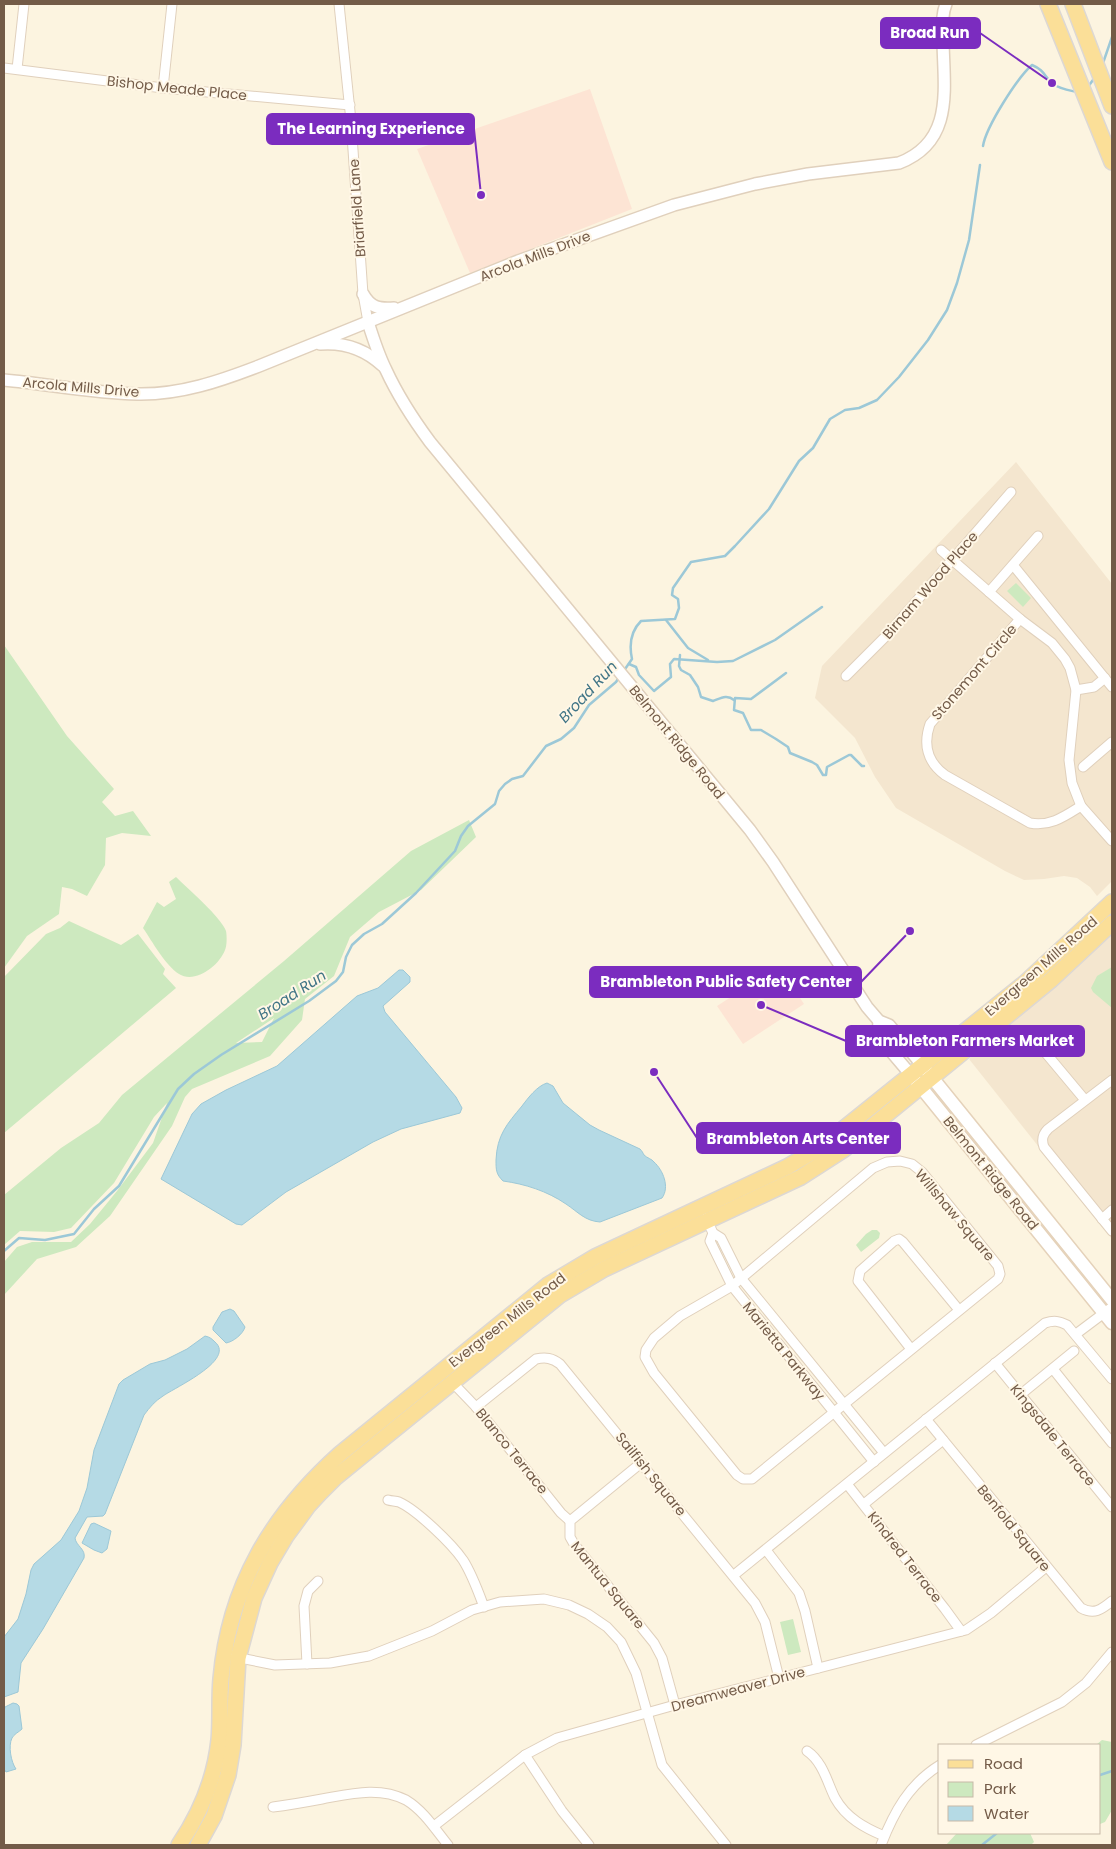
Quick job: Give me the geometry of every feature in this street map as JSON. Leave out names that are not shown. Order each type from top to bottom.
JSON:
[{"type":"main road","points":[[1074,4],[1112,106]]},
{"type":"main road","points":[[1051,9],[1112,162]]},
{"type":"main road","name":"Evergreen Mills Road","points":[[922,1076],[1112,902]]},
{"type":"main road","name":"Evergreen Mills Road","points":[[179,1845],[195,1820],[212,1776],[219,1739],[221,1678],[264,1575],[286,1536],[308,1506],[336,1478],[533,1316],[576,1285],[604,1269],[707,1220],[821,1147],[922,1076],[1051,980],[1112,923]]},
{"type":"main road","name":"Belmont Ridge Road","points":[[922,1076],[1112,1300]]},
{"type":"main road","name":"Belmont Ridge Road","points":[[922,1076],[1110,1315]]},
{"type":"main road","name":"Evergreen Mills Road","points":[[198,1845],[214,1816],[228,1775],[233,1745],[231,1657],[234,1611],[255,1560],[281,1516],[294,1499],[340,1454],[548,1285],[595,1257],[707,1220]]},
{"type":"street","points":[[17,69],[24,4]]},
{"type":"street","points":[[163,88],[172,4]]},
{"type":"street","name":"Briarfield Lane","points":[[339,4],[350,104],[363,294],[368,322]]},
{"type":"street","name":"Arcola Mills Drive","points":[[4,380],[138,394],[192,388],[229,378],[518,261],[674,205],[755,184],[808,174],[899,163],[916,155],[930,143],[938,128],[945,99],[942,18],[946,4]]},
{"type":"street","name":"Bishop Meade Place","points":[[4,68],[163,88],[350,104]]},
{"type":"street","points":[[363,294],[369,304],[375,308],[404,308]]},
{"type":"street","name":"Belmont Ridge Road","points":[[368,322],[384,367],[406,408],[430,442],[635,689],[758,841],[857,993],[879,1021],[878,1036],[922,1076]]},
{"type":"street","points":[[316,344],[339,344],[356,348],[370,355],[384,367]]},
{"type":"street","name":"Birnam Wood Place","points":[[846,676],[887,634],[1011,492]]},
{"type":"street","points":[[989,592],[1038,536]]},
{"type":"street","points":[[941,550],[1020,619],[1044,636],[1058,650],[1070,668],[1076,690],[1069,760],[1072,783],[1081,806],[1112,841]]},
{"type":"street","points":[[1013,566],[1112,687]]},
{"type":"street","name":"Stonemont Circle","points":[[1020,619],[930,724],[926,736],[927,752],[934,765],[945,775],[1030,823],[1044,824],[1053,822],[1081,806]]},
{"type":"street","points":[[1076,690],[1094,687],[1105,678]]},
{"type":"street","points":[[1083,766],[1112,742]]},
{"type":"street","points":[[1034,1038],[1085,1100]]},
{"type":"street","points":[[1112,1080],[1048,1129],[1042,1142],[1044,1147],[1112,1231]]},
{"type":"street","name":"Willshaw Square","points":[[900,1161],[912,1164],[922,1172],[1000,1269],[998,1279],[752,1479],[743,1479],[737,1475],[660,1380],[644,1357],[648,1344],[680,1316],[732,1286],[873,1168],[887,1162],[900,1161]]},
{"type":"street","points":[[1102,1218],[1112,1210]]},
{"type":"street","name":"Marietta Parkway","points":[[707,1220],[721,1238],[741,1278],[884,1453]]},
{"type":"street","name":"Marietta Parkway","points":[[707,1220],[710,1241],[732,1286],[874,1462]]},
{"type":"street","points":[[911,1349],[858,1281],[860,1272],[894,1241],[899,1240],[903,1242],[959,1310]]},
{"type":"street","points":[[1076,1334],[1110,1315]]},
{"type":"street","points":[[734,1576],[995,1363],[1052,1320],[1060,1321],[1067,1325],[1112,1379]]},
{"type":"street","points":[[1020,1395],[1074,1351]]},
{"type":"street","name":"Sailfish Square","points":[[476,1408],[536,1360],[544,1358],[553,1359],[560,1364],[755,1603],[765,1622],[780,1678]]},
{"type":"street","name":"Kingsdale Terrace","points":[[995,1363],[1112,1507]]},
{"type":"street","points":[[1052,1369],[1112,1443]]},
{"type":"street","name":"Blanco Terrace","points":[[452,1382],[570,1521]]},
{"type":"street","name":"Benfold Square","points":[[926,1419],[1080,1608],[1091,1612],[1097,1611],[1112,1601]]},
{"type":"street","points":[[864,1504],[943,1440]]},
{"type":"street","name":"Mantua Square","points":[[641,1463],[570,1521],[570,1537],[659,1650],[675,1705]]},
{"type":"street","name":"Kindred Terrace","points":[[847,1484],[961,1631]]},
{"type":"street","points":[[388,1500],[399,1502],[432,1526],[450,1544],[463,1560],[484,1607]]},
{"type":"street","points":[[766,1550],[799,1593],[818,1668]]},
{"type":"street","name":"Dreamweaver Drive","points":[[434,1826],[525,1756],[557,1738],[675,1705],[961,1631],[977,1624],[1046,1567]]},
{"type":"street","points":[[307,1664],[304,1606],[308,1590],[318,1581]]},
{"type":"street","points":[[231,1657],[275,1665],[330,1663],[368,1656],[432,1631],[472,1610],[500,1602],[544,1599],[569,1605],[588,1614],[607,1627],[621,1642],[636,1674],[662,1765],[726,1845]]},
{"type":"street","points":[[978,1744],[1062,1702],[1086,1683],[1112,1652]]},
{"type":"street","points":[[807,1751],[818,1761],[835,1797],[844,1810],[854,1820],[883,1841],[899,1806],[910,1789],[928,1772],[938,1766]]},
{"type":"street","points":[[525,1756],[562,1811],[589,1845]]},
{"type":"street","points":[[273,1807],[366,1791],[383,1792],[406,1801],[417,1808],[448,1845]]},
{"type":"shaded area","points":[[590,89],[632,209],[470,273],[417,149]]},
{"type":"shaded area","points":[[1016,462],[1112,584],[1112,881],[1097,896],[1090,887],[1077,878],[1064,876],[1024,880],[896,808],[875,777],[855,738],[815,698],[822,666]]},
{"type":"shaded area","points":[[1112,935],[1112,1239],[969,1059]]},
{"type":"shaded area","points":[[779,966],[804,1004],[743,1044],[717,1006]]},
{"type":"green space","points":[[1016,583],[1031,598],[1023,607],[1007,591]]},
{"type":"green space","points":[[4,645],[67,736],[114,789],[102,802],[115,816],[133,811],[151,836],[122,833],[106,838],[105,865],[87,896],[72,889],[62,887],[59,914],[27,936],[4,968]]},
{"type":"green space","points":[[469,820],[476,837],[421,890],[379,912],[350,937],[334,976],[305,999],[302,1020],[270,1056],[192,1089],[185,1097],[172,1126],[110,1216],[76,1247],[37,1259],[4,1295],[4,1262],[17,1247],[32,1242],[71,1242],[90,1224],[153,1143],[167,1103],[154,1117],[114,1183],[71,1228],[54,1232],[20,1231],[4,1245],[4,1195],[61,1148],[99,1123],[122,1095],[284,961],[411,851]],"holes":[[[274,1018],[262,1042],[236,1043]]]},
{"type":"green space","points":[[176,877],[211,911],[226,931],[225,950],[218,962],[206,972],[192,977],[179,974],[174,970],[164,959],[143,928],[157,902],[164,907],[176,899],[169,882]]},
{"type":"green space","points":[[69,921],[121,945],[138,934],[165,969],[163,974],[176,988],[4,1133],[4,977],[46,934],[60,928]]},
{"type":"green space","points":[[1112,967],[1112,1008],[1093,992],[1091,988],[1097,976]]},
{"type":"green space","points":[[872,1230],[877,1230],[880,1233],[879,1238],[861,1252],[856,1245]]},
{"type":"green space","points":[[793,1619],[801,1652],[788,1655],[780,1622]]},
{"type":"green space","points":[[1102,1740],[1112,1742],[1112,1810],[1105,1822],[1101,1824],[1101,1744],[1097,1744]]},
{"type":"green space","points":[[956,1834],[1030,1834],[1034,1842],[1031,1845],[946,1845]]},
{"type":"water","points":[[399,970],[403,970],[410,977],[410,982],[383,1006],[385,1012],[456,1097],[462,1108],[460,1113],[401,1129],[373,1142],[286,1192],[242,1225],[236,1224],[161,1179],[192,1114],[201,1104],[277,1066],[357,996],[378,988]]},
{"type":"water","points":[[547,1083],[553,1086],[563,1103],[590,1125],[640,1149],[644,1155],[653,1161],[660,1169],[664,1179],[665,1189],[662,1198],[600,1222],[586,1218],[559,1199],[544,1192],[528,1186],[503,1181],[496,1167],[498,1144],[501,1137],[507,1124],[530,1096]]},
{"type":"water","points":[[230,1309],[234,1311],[245,1327],[237,1337],[226,1343],[213,1330],[213,1327],[222,1312]]},
{"type":"water","points":[[205,1336],[213,1340],[219,1349],[217,1357],[201,1373],[163,1396],[144,1415],[105,1514],[103,1516],[87,1517],[75,1538],[84,1552],[84,1558],[21,1663],[18,1692],[4,1697],[4,1637],[18,1619],[34,1564],[61,1540],[79,1511],[87,1488],[94,1450],[119,1384],[150,1364],[165,1360],[187,1349]]},
{"type":"water","points":[[94,1523],[111,1531],[107,1549],[102,1553],[82,1543],[91,1524]]},
{"type":"water","points":[[13,1703],[19,1706],[22,1729],[13,1737],[10,1745],[11,1758],[16,1769],[6,1772],[4,1769],[4,1712],[5,1707]]},
{"type":"waterway","name":"Broad Run","points":[[1102,66],[1112,37]]},
{"type":"waterway","name":"Broad Run","points":[[983,146],[990,127],[1003,103],[1018,80],[1032,65],[1040,69],[1056,86],[1077,92]]},
{"type":"waterway","name":"Broad Run","points":[[1088,87],[1095,77]]},
{"type":"waterway","name":"Broad Run","points":[[623,672],[632,659],[632,638],[635,629],[641,621],[675,619],[679,608],[678,599],[672,595],[673,588],[691,562],[725,556],[769,509],[799,461],[813,448],[830,419],[845,410],[859,408],[877,400],[899,377],[928,340],[947,310],[957,283],[969,240],[980,165]]},
{"type":"waterway","points":[[629,664],[636,667],[639,675],[654,691],[671,677],[670,664],[674,659],[717,662],[733,661],[775,640],[822,607]]},
{"type":"waterway","points":[[666,620],[688,648],[708,660]]},
{"type":"waterway","points":[[680,655],[679,666],[681,670],[690,675],[698,687],[701,697],[713,701],[726,697],[734,700]]},
{"type":"waterway","points":[[786,673],[751,699],[735,698],[734,710],[743,713],[751,730],[761,730],[776,739],[788,747],[790,753],[817,765],[823,775],[826,775],[827,767],[849,755],[864,766]]},
{"type":"waterway","name":"Broad Run","points":[[4,1251],[19,1238],[45,1240],[74,1234],[94,1209],[119,1186],[178,1089],[194,1074],[221,1055],[309,1001],[336,981],[343,972],[346,957],[352,945],[364,934],[382,924],[416,893],[455,851],[461,836],[468,826],[495,804],[499,791],[505,784],[512,779],[523,776],[546,746],[561,739],[574,728],[589,705],[616,682],[620,676]]},
{"type":"waterway","points":[[1101,1775],[1112,1771]]},
{"type":"waterway","points":[[982,1845],[996,1834]]},
{"type":"place","name":"Broad Run","points":[[1052,83]]},
{"type":"place","name":"The Learning Experience","points":[[481,195]]},
{"type":"place","name":"Brambleton Public Safety Center","points":[[910,931]]},
{"type":"place","name":"Brambleton Farmers Market","points":[[761,1005]]},
{"type":"place","name":"Brambleton Arts Center","points":[[654,1072]]}]
